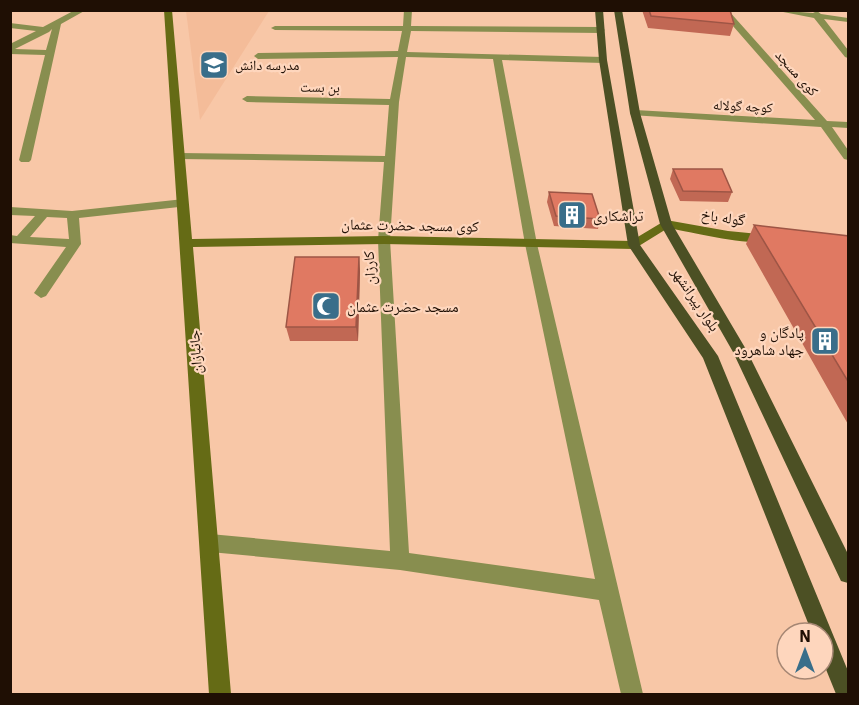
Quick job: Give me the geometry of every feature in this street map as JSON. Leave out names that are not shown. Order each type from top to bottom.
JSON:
[{"type":"main road","name":"بلوار پیرانشهر","points":[[599,10],[603,60],[634,245],[710,356],[816,621]]},
{"type":"main road","name":"بلوار پیرانشهر","points":[[618,10],[636,113],[666,224],[740,351],[849,574]]},
{"type":"main road","name":"بلوار پیرانشهر","points":[[835,666],[847,694]]},
{"type":"street","points":[[10,50],[82,10]]},
{"type":"street","name":"جانبازان","points":[[168,10],[210,543],[219,694]]},
{"type":"street","name":"کارزان","points":[[400,561],[384,240],[394,102],[408,10]]},
{"type":"street","name":"کوی مسجد","points":[[723,10],[824,124],[849,157]]},
{"type":"street","points":[[777,10],[817,13],[849,20]]},
{"type":"street","points":[[817,13],[849,55]]},
{"type":"street","points":[[25,160],[57,24]]},
{"type":"street","points":[[10,26],[46,30]]},
{"type":"street","points":[[275,28],[601,30]]},
{"type":"street","points":[[10,50],[50,53]]},
{"type":"street","points":[[258,56],[401,54],[603,60]]},
{"type":"street","points":[[497,57],[531,244],[607,591],[632,694]]},
{"type":"street","name":"بن بست","points":[[247,99],[394,102]]},
{"type":"street","name":"کوچه گولاله","points":[[636,113],[849,125]]},
{"type":"street","points":[[180,156],[391,159]]},
{"type":"street","points":[[10,211],[72,215],[183,203]]},
{"type":"street","points":[[16,239],[45,213]]},
{"type":"street","points":[[42,293],[75,244],[72,215]]},
{"type":"street","points":[[634,245],[666,224]]},
{"type":"street","name":"گوله باخ","points":[[666,224],[728,236],[783,241]]},
{"type":"street","points":[[16,239],[75,244]]},
{"type":"street","name":"کوی مسجد حضرت عثمان","points":[[186,243],[384,240],[634,245]]},
{"type":"street","points":[[210,543],[400,561],[607,591]]},
{"type":"shaded area","name":"مدرسه دانش","points":[[186,11],[269,11],[200,120]]},
{"type":"building","points":[[649,10],[730,10],[734,24],[651,16]]},
{"type":"building","points":[[673,169],[722,169],[732,192],[683,191]]},
{"type":"building","points":[[549,192],[592,194],[600,219],[556,216]]},
{"type":"building","points":[[754,225],[849,236],[849,383]]},
{"type":"building","name":"مسجد حضرت عثمان","points":[[295,257],[359,257],[356,327],[286,327]]},
{"type":"place","name":"مدرسه دانش","points":[[214,65]]},
{"type":"place","name":"تراشکاری","points":[[572,215]]},
{"type":"place","name":"مسجد حضرت عثمان","points":[[326,306]]},
{"type":"place","name":"پادگان و جهاد شاهرود","points":[[825,341]]}]
